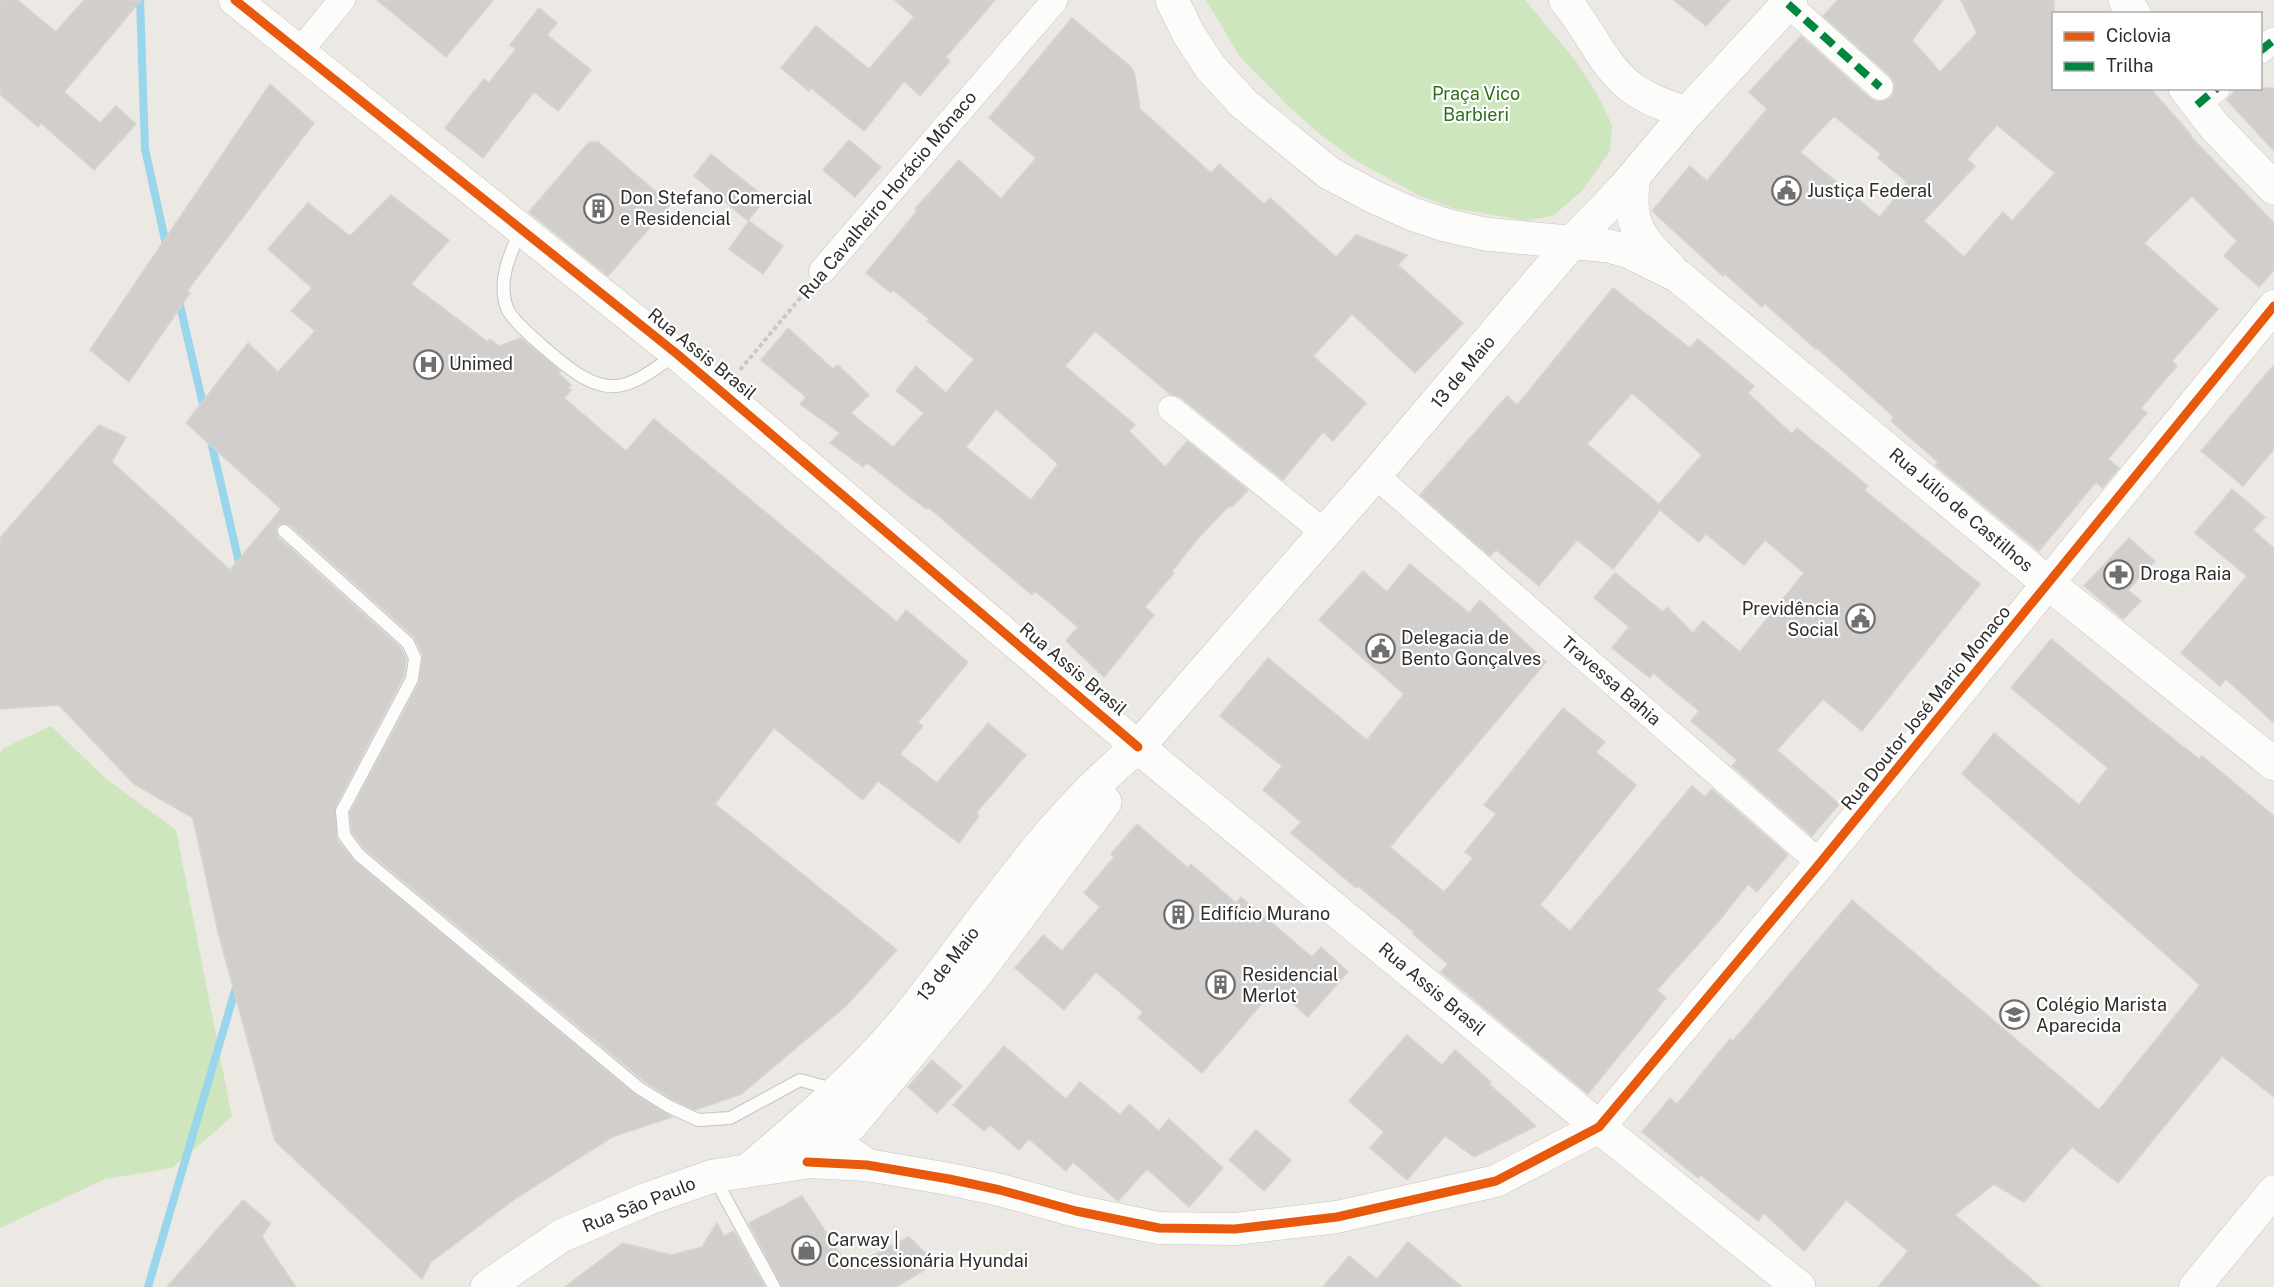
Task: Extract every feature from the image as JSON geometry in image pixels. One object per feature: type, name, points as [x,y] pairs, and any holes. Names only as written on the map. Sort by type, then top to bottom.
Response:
[{"type":"main road","name":"Rua Júlio de Castilhos","points":[[1172,0],[1188,33],[1217,75],[1244,104],[1329,173],[1374,197],[1412,214],[1445,225],[1485,234],[1573,241],[1627,251],[1678,276]]},
{"type":"main road","name":"13 de Maio","points":[[747,1171],[797,1129],[901,1025],[1043,844],[1108,771],[1138,747],[1375,475],[1573,241],[1634,177],[1687,113],[1789,2]]},
{"type":"main road","points":[[2200,94],[2231,145],[2274,188]]},
{"type":"main road","name":"Rua Júlio de Castilhos","points":[[1634,177],[1630,203],[1634,221],[1650,247],[1678,276],[2049,584],[2274,764]]},
{"type":"main road","name":"13 de Maio","points":[[807,1162],[851,1125],[973,978],[1120,782],[1138,747]]},
{"type":"main road","name":"Rua Assis Brasil","points":[[1138,747],[1599,1127],[1799,1287]]},
{"type":"main road","points":[[867,1166],[832,1141],[827,1131],[829,1125],[885,1059],[901,1025]]},
{"type":"main road","name":"Rua São Paulo","points":[[487,1287],[561,1236],[647,1199],[713,1176],[807,1162]]},
{"type":"street","name":"Rua Assis Brasil","points":[[235,0],[723,392],[1138,747]]},
{"type":"street","points":[[299,52],[342,0]]},
{"type":"street","name":"Rua Cavalheiro Horácio Mônaco","points":[[822,272],[1054,0]]},
{"type":"street","points":[[1565,0],[1575,11],[1598,49],[1618,75],[1633,89],[1657,102],[1687,113]]},
{"type":"street","points":[[1789,2],[1880,87]]},
{"type":"street","points":[[2262,49],[2274,40]]},
{"type":"street","name":"Rua Doutor José Mario Monaco","points":[[1599,1127],[1820,863],[2274,306]]},
{"type":"street","points":[[1171,409],[1325,533]]},
{"type":"street","name":"Travessa Bahia","points":[[1375,475],[1820,863]]},
{"type":"street","points":[[807,1162],[867,1166],[949,1179],[1076,1211],[1159,1228],[1235,1229],[1337,1217],[1496,1181],[1599,1127]]},
{"type":"street","points":[[2194,1287],[2274,1191]]},
{"type":"lane","points":[[521,229],[506,264],[504,288],[507,309],[520,325],[581,376],[601,384],[616,386],[631,382],[677,354]]},
{"type":"lane","points":[[284,531],[408,644],[415,658],[412,680],[342,811],[344,834],[359,855],[639,1088],[668,1106],[698,1120],[730,1118],[800,1080],[837,1091]]},
{"type":"lane","points":[[713,1176],[774,1287]]},
{"type":"green space","name":"Praça Vico Barbieri","points":[[1206,0],[1525,0],[1576,61],[1598,96],[1612,125],[1610,151],[1583,190],[1554,215],[1527,221],[1452,208],[1420,196],[1355,160],[1321,135],[1289,107],[1240,57]]},
{"type":"green space","points":[[51,726],[105,778],[176,830],[232,1117],[172,1168],[105,1179],[0,1228],[0,753],[4,748]]},
{"type":"building","points":[[0,0],[17,0],[56,32],[84,0],[141,0],[64,92],[100,123],[116,106],[136,124],[94,170],[41,123],[38,127],[0,94]]},
{"type":"building","points":[[377,0],[493,0],[446,57]]},
{"type":"building","points":[[895,0],[995,0],[946,57],[950,61],[920,96],[904,81],[864,131],[811,88],[809,91],[781,68],[816,26],[869,69],[914,17]]},
{"type":"building","points":[[1674,0],[1730,0],[1706,26]]},
{"type":"building","points":[[1838,0],[1943,0],[1912,40],[1940,72],[1977,33],[1961,0],[2054,0],[2052,90],[2152,90],[2190,136],[2274,223],[2274,270],[2259,287],[2224,256],[2237,241],[2192,196],[2144,243],[2218,309],[2172,361],[2177,366],[2141,408],[2147,413],[2108,459],[2119,468],[2102,488],[2096,482],[2039,551],[1935,465],[1938,462],[1891,421],[1894,417],[1817,348],[1765,304],[1762,307],[1725,274],[1723,276],[1652,211],[1690,166],[1707,181],[1767,109],[1749,92],[1801,36],[1876,101],[1884,101],[1891,97],[1894,83],[1890,76],[1823,16]],"holes":[[[1834,116],[1881,154],[1878,158],[1907,182],[1880,217],[1800,152]],[[1997,125],[2055,173],[2012,221],[2003,212],[1964,257],[1924,221],[1975,166],[1967,159]]]},
{"type":"building","points":[[539,8],[557,23],[547,35],[591,70],[558,111],[534,92],[483,158],[445,128],[484,79],[489,83],[516,49],[510,45]]},
{"type":"building","points":[[1072,18],[1131,67],[1135,76],[1140,109],[1211,173],[1219,164],[1264,204],[1270,198],[1336,257],[1356,235],[1407,255],[1398,265],[1463,323],[1415,373],[1352,314],[1313,356],[1366,403],[1333,441],[1323,432],[1283,480],[1180,397],[1170,394],[1095,331],[1065,366],[1135,425],[1129,431],[1165,467],[1187,441],[1248,490],[1199,537],[1172,571],[1174,573],[1145,607],[1154,615],[1104,677],[1066,641],[1078,627],[1035,591],[1032,595],[928,507],[926,509],[867,463],[863,467],[830,443],[840,433],[800,404],[806,397],[761,360],[788,328],[833,369],[838,365],[869,395],[851,413],[893,447],[924,413],[896,391],[916,366],[946,393],[974,359],[893,290],[891,293],[866,273],[917,211],[915,209],[959,160],[1001,199],[1036,158],[989,118]],"holes":[[[996,409],[1058,464],[1031,500],[966,447]]]},
{"type":"building","points":[[270,84],[314,123],[187,291],[190,293],[129,382],[90,350]]},
{"type":"building","points":[[2274,88],[2274,151],[2227,100],[2235,90]]},
{"type":"building","points":[[849,140],[881,167],[855,197],[823,170]]},
{"type":"building","name":"Don Stefano Comercial e Residencial","points":[[589,142],[598,142],[670,204],[608,276],[529,212]]},
{"type":"building","points":[[711,154],[766,198],[748,221],[694,176]]},
{"type":"building","points":[[391,195],[449,240],[411,284],[488,342],[490,339],[499,346],[521,338],[560,371],[558,373],[571,385],[568,388],[571,390],[564,398],[626,451],[654,419],[897,622],[906,610],[968,662],[918,722],[923,726],[900,754],[937,783],[988,723],[1026,755],[976,813],[979,816],[959,843],[878,781],[863,800],[774,728],[715,804],[897,950],[846,1006],[741,1094],[695,1110],[672,1099],[644,1081],[365,849],[352,832],[350,813],[419,683],[423,655],[414,637],[290,525],[285,523],[278,525],[276,530],[278,537],[401,648],[406,659],[404,676],[335,807],[337,840],[354,861],[634,1094],[672,1117],[612,1137],[516,1198],[431,1262],[422,1279],[275,1141],[218,932],[193,818],[134,784],[59,705],[0,709],[0,538],[99,425],[126,437],[112,462],[230,570],[281,509],[186,423],[248,343],[278,372],[315,331],[291,311],[312,288],[268,249],[308,203],[350,236]]},
{"type":"building","points":[[749,221],[783,246],[763,274],[729,249]]},
{"type":"building","points":[[1613,288],[1690,348],[1698,339],[1754,386],[1748,393],[1792,434],[1797,428],[1868,486],[1864,490],[1980,584],[1862,731],[1823,699],[1777,750],[1839,804],[1812,836],[1732,766],[1737,760],[1691,721],[1699,711],[1653,673],[1650,678],[1612,648],[1629,627],[1594,598],[1615,573],[1663,612],[1667,607],[1693,633],[1703,621],[1740,652],[1804,573],[1765,540],[1744,565],[1706,534],[1699,542],[1660,510],[1613,569],[1577,540],[1539,586],[1496,550],[1490,556],[1420,495],[1507,396],[1517,405]],"holes":[[[1632,393],[1702,455],[1659,504],[1587,444]]]},
{"type":"building","points":[[2274,365],[2274,449],[2243,486],[2201,451]]},
{"type":"building","points":[[2232,489],[2265,517],[2253,530],[2274,548],[2274,723],[2226,679],[2220,686],[2181,653],[2247,576],[2195,533]]},
{"type":"building","name":"Droga Raia","points":[[2129,538],[2155,561],[2128,590],[2141,601],[2123,619],[2084,586]]},
{"type":"building","points":[[1410,564],[1469,613],[1480,600],[1546,662],[1390,847],[1444,892],[1473,858],[1465,852],[1496,814],[1484,805],[1563,708],[1605,742],[1596,752],[1636,785],[1540,905],[1570,931],[1692,786],[1705,797],[1712,789],[1788,855],[1757,892],[1748,884],[1719,921],[1657,990],[1666,998],[1588,1094],[1441,972],[1448,964],[1413,934],[1414,932],[1358,886],[1356,888],[1291,833],[1301,822],[1263,790],[1282,766],[1220,716],[1268,658],[1367,740],[1404,694],[1319,620],[1363,571],[1387,592]]},
{"type":"building","points":[[2051,639],[2148,719],[2199,759],[2202,756],[2274,816],[2274,1097],[2222,1056],[2118,1183],[2072,1147],[2024,1202],[1994,1184],[1955,1215],[2041,1287],[1878,1287],[1908,1251],[1846,1200],[1804,1251],[1764,1213],[1758,1221],[1701,1175],[1698,1178],[1642,1132],[1670,1098],[1677,1104],[1730,1039],[1733,1041],[1852,900],[2099,1110],[2200,985],[1962,774],[1994,733],[2079,805],[2108,768],[2011,688]]},
{"type":"building","points":[[1137,824],[1188,868],[1191,864],[1236,903],[1241,897],[1312,957],[1321,947],[1348,972],[1308,1017],[1275,988],[1202,1073],[1138,1018],[1143,1012],[1096,972],[1064,1010],[1015,968],[1043,935],[1062,951],[1100,907],[1084,893],[1114,857],[1111,854]]},
{"type":"building","points":[[1407,1035],[1442,1065],[1455,1050],[1536,1126],[1474,1157],[1445,1136],[1407,1180],[1370,1148],[1384,1132],[1349,1101]]},
{"type":"building","points":[[1004,1046],[1066,1099],[1080,1082],[1120,1115],[1129,1104],[1159,1131],[1169,1119],[1223,1168],[1189,1207],[1147,1169],[1118,1201],[1073,1162],[1066,1171],[1029,1139],[1019,1150],[990,1125],[984,1131],[953,1105]]},
{"type":"building","points":[[932,1060],[962,1086],[937,1113],[908,1087]]},
{"type":"building","points":[[1256,1130],[1291,1160],[1264,1191],[1229,1160]]},
{"type":"building","name":"Carway | Concessionária Hyundai","points":[[802,1196],[849,1267],[909,1237],[936,1263],[896,1287],[782,1287],[749,1223]]},
{"type":"building","points":[[243,1200],[270,1223],[262,1237],[296,1287],[167,1287]]},
{"type":"building","points":[[717,1223],[724,1236],[734,1231],[765,1287],[565,1287],[623,1243],[671,1255],[702,1247]]},
{"type":"building","points":[[1408,1242],[1462,1287],[1323,1287],[1349,1256],[1377,1279]]},
{"type":"waterway","points":[[140,0],[145,149],[167,249]]},
{"type":"waterway","points":[[178,297],[205,413]]},
{"type":"waterway","points":[[210,437],[241,571]]},
{"type":"waterway","points":[[148,1287],[237,984]]},
{"type":"marked path","points":[[1788,4],[1880,87]]},
{"type":"marked path","points":[[2262,49],[2274,40]]},
{"type":"marked path","points":[[2197,105],[2215,90]]},
{"type":"cycle path","points":[[235,0],[677,354],[1138,747]]},
{"type":"cycle path","points":[[807,1162],[867,1165],[949,1179],[1076,1211],[1159,1228],[1235,1229],[1337,1217],[1496,1181],[1599,1127],[1820,863],[2274,306]]},
{"type":"place","name":"Justiça Federal","points":[[1786,191]]},
{"type":"place","name":"Don Stefano Comercial e Residencial","points":[[599,208]]},
{"type":"place","name":"Unimed","points":[[428,364]]},
{"type":"place","name":"Droga Raia","points":[[2119,574]]},
{"type":"place","name":"Previdência Social","points":[[1860,619]]},
{"type":"place","name":"Delegacia de Bento Gonçalves","points":[[1380,648]]},
{"type":"place","name":"Edifício Murano","points":[[1179,914]]},
{"type":"place","name":"Residencial Merlot","points":[[1221,985]]},
{"type":"place","name":"Colégio Marista Aparecida","points":[[2015,1015]]},
{"type":"place","name":"Carway | Concessionária Hyundai","points":[[806,1250]]}]
